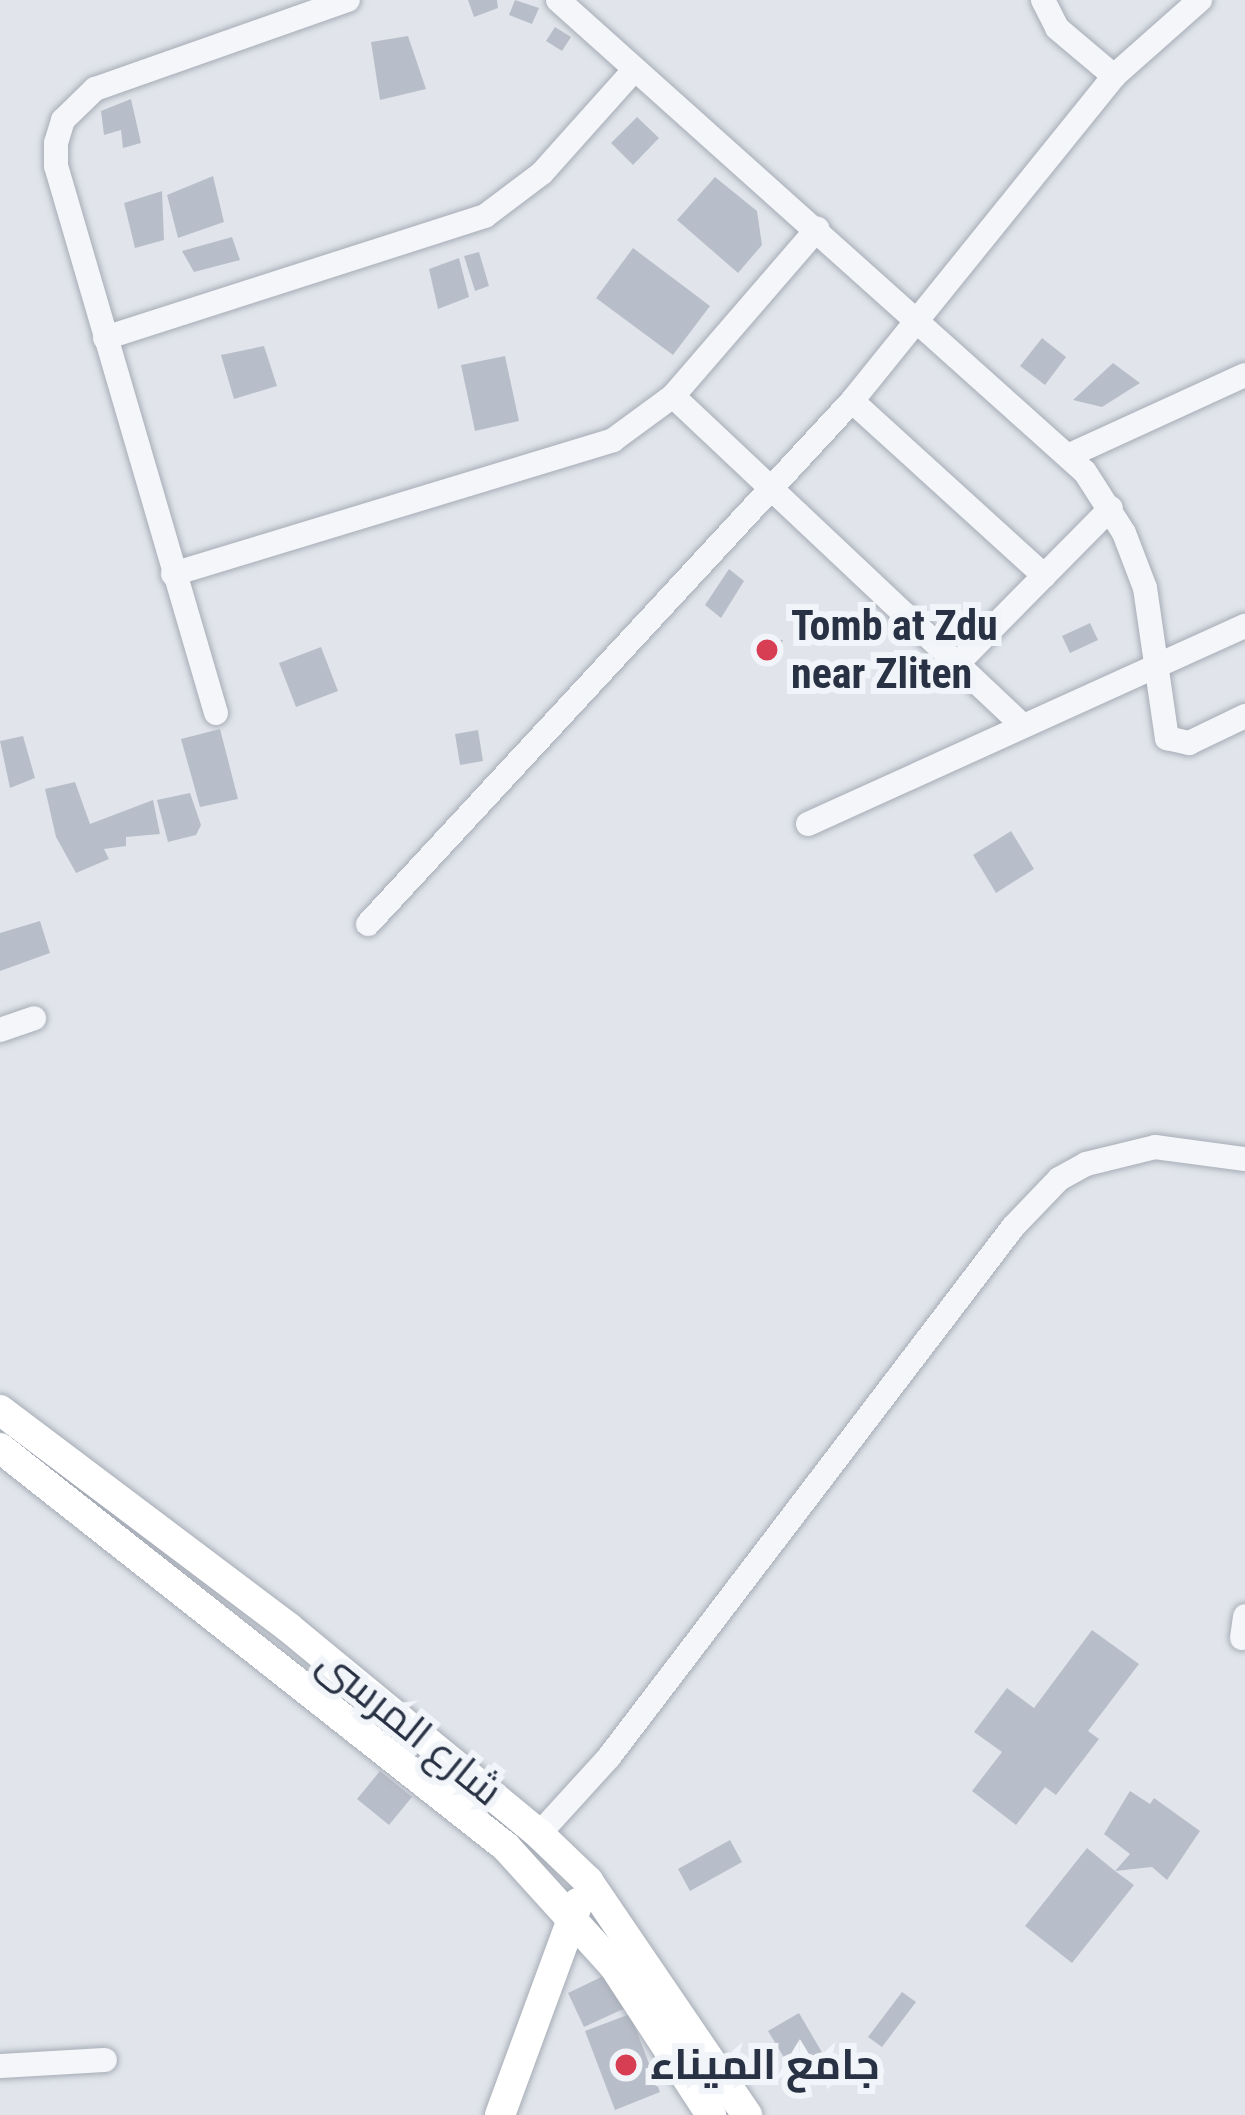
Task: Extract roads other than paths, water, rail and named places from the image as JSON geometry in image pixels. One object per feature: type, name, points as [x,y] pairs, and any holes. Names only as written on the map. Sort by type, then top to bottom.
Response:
[{"type":"main road","name":"شارع المرسى","points":[[0,1410],[304,1640],[539,1834],[588,1882],[747,2115]]},
{"type":"main road","name":"شارع المرسى","points":[[0,1448],[453,1800],[572,1915],[711,2115]]},
{"type":"main road","points":[[500,2115],[588,1882]]},
{"type":"street","points":[[216,713],[56,166],[63,121],[95,88],[347,0]]},
{"type":"street","points":[[558,0],[1070,455],[1111,508],[1145,588],[1158,665],[1162,729],[1171,741],[1189,743],[1245,716]]},
{"type":"street","points":[[1043,0],[1057,28],[1114,76]]},
{"type":"street","points":[[368,923],[852,401],[1114,76],[1200,0]]},
{"type":"street","points":[[105,338],[484,216],[542,173],[634,70]]},
{"type":"street","points":[[173,574],[592,451],[673,396],[817,229]]},
{"type":"street","points":[[1070,455],[1245,375]]},
{"type":"street","points":[[673,396],[768,491],[1023,726]]},
{"type":"street","points":[[852,401],[1043,576]]},
{"type":"street","points":[[956,664],[1111,508]]},
{"type":"street","points":[[808,824],[1245,626]]},
{"type":"street","points":[[0,1030],[34,1018]]},
{"type":"street","points":[[539,1834],[609,1757],[1013,1228],[1059,1179],[1086,1164],[1155,1147],[1245,1159]]},
{"type":"street","points":[[0,2066],[105,2060]]},
{"type":"place","name":"Tomb at Zdu near Zliten","points":[[767,650]]},
{"type":"place","name":"جامع الميناء","points":[[626,2065]]}]
